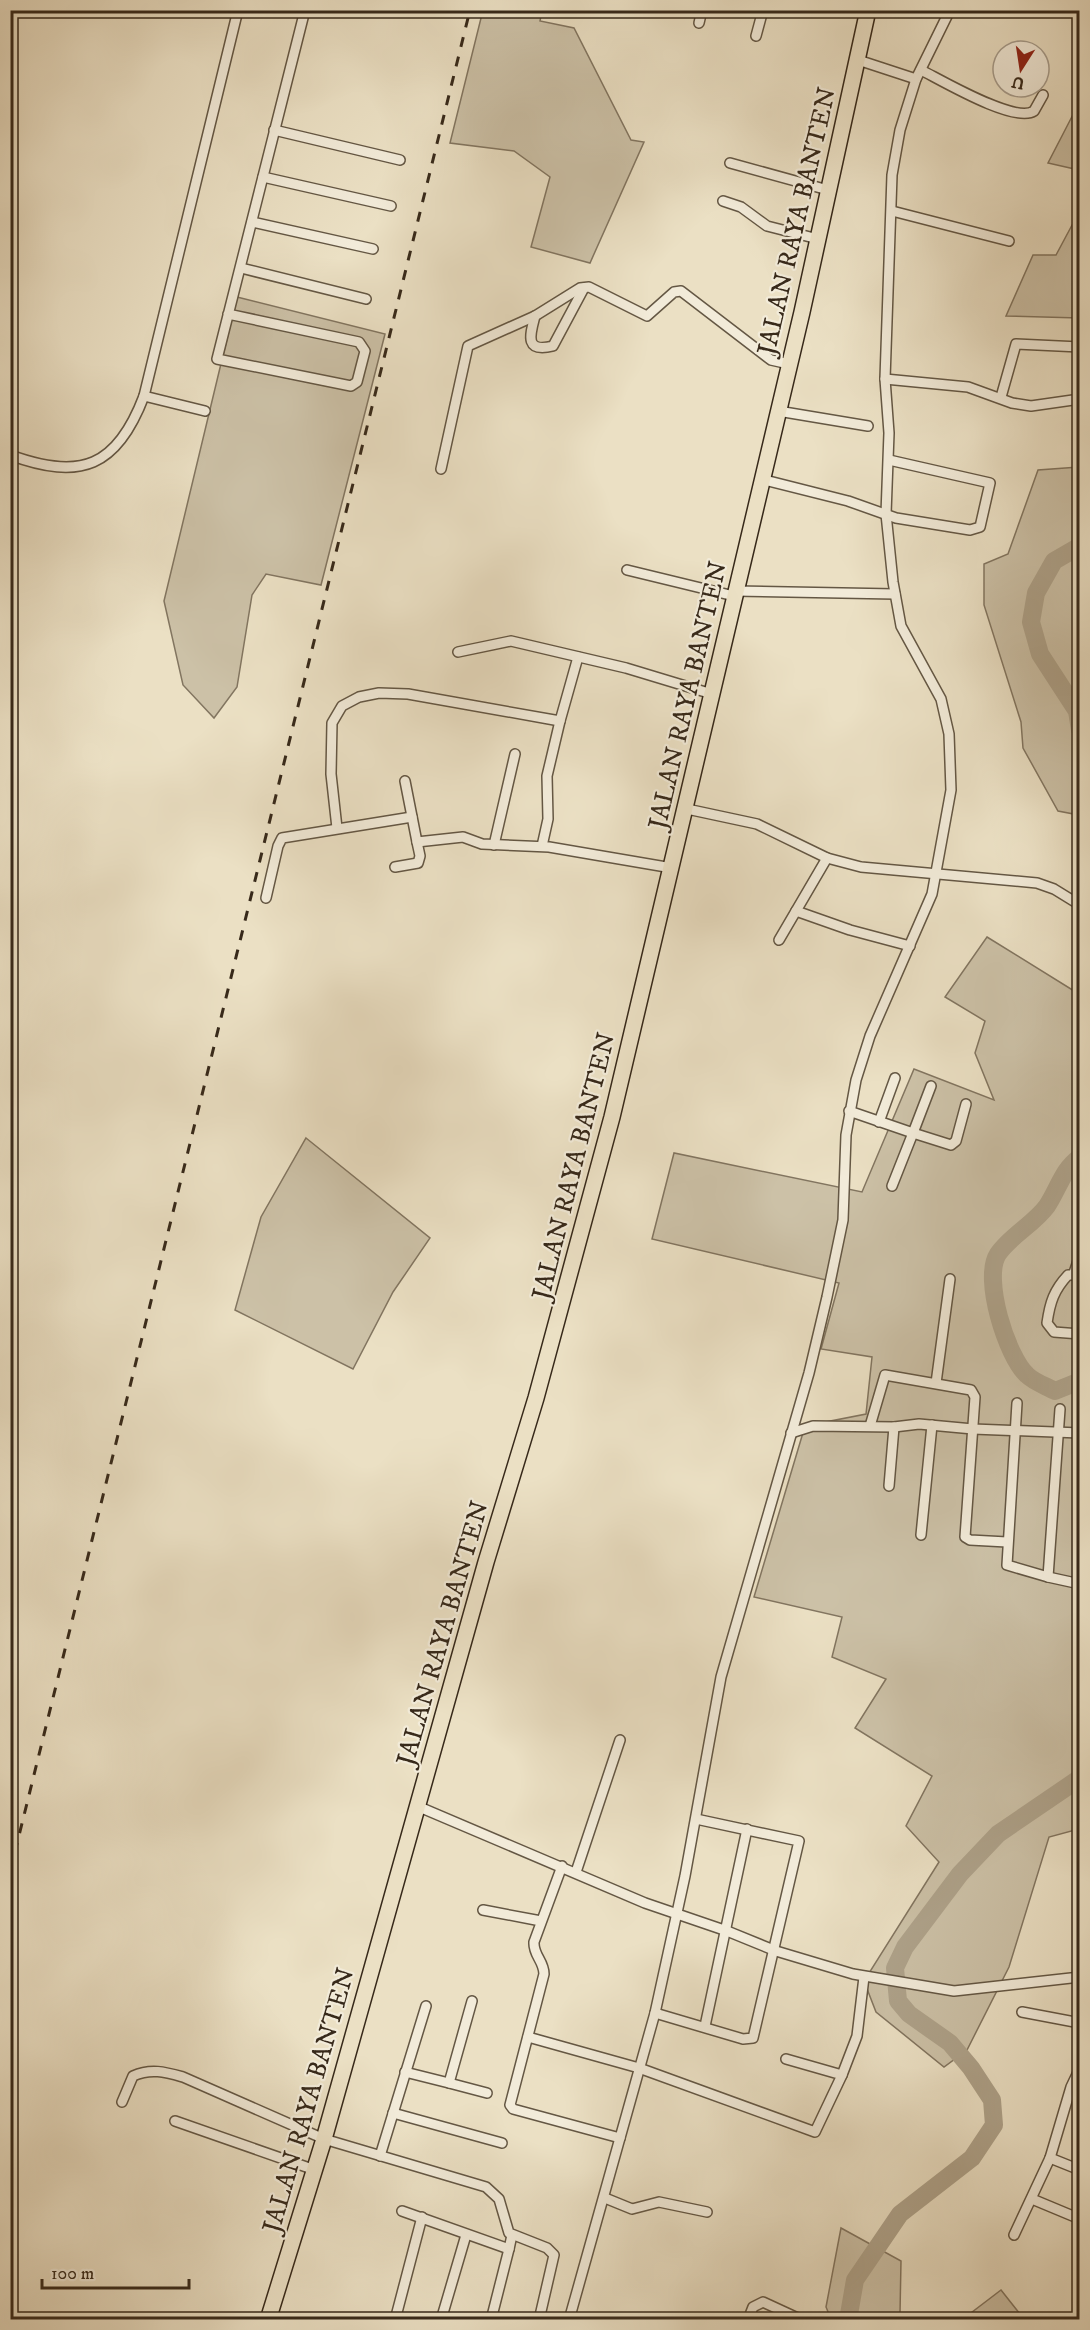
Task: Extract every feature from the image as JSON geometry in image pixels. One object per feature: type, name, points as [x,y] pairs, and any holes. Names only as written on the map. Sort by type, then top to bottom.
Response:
[{"type":"main road","name":"JALAN RAYA BANTEN","points":[[268,2319],[324,2139],[417,1806],[568,1285],[612,1117],[687,809],[734,594],[818,239],[868,10]]},
{"type":"street","points":[[10,455],[57,469],[73,467],[110,453],[125,437],[144,396],[238,10]]},
{"type":"street","points":[[228,314],[359,342],[365,351],[357,382],[351,386],[217,359],[228,314],[241,268],[305,10]]},
{"type":"street","points":[[699,24],[702,10]]},
{"type":"street","points":[[756,36],[763,10]]},
{"type":"street","points":[[569,2319],[582,2265],[604,2198],[655,2013],[696,1820],[721,1677],[825,1308],[843,1220],[849,1111],[870,1035],[927,907],[951,790],[949,734],[941,699],[901,626],[895,594],[886,514],[889,460],[885,379],[892,175],[900,130],[918,74],[950,10]]},
{"type":"street","points":[[858,60],[918,74],[1022,114],[1034,111],[1041,99]]},
{"type":"street","points":[[274,130],[400,160]]},
{"type":"street","points":[[730,163],[828,190]]},
{"type":"street","points":[[262,177],[391,206]]},
{"type":"street","points":[[723,201],[741,207],[767,226],[818,239]]},
{"type":"street","points":[[892,211],[1009,241]]},
{"type":"street","points":[[252,222],[373,249]]},
{"type":"street","points":[[241,268],[366,299]]},
{"type":"street","points":[[441,469],[468,346],[535,316],[584,288],[589,287],[646,316],[674,292],[681,291],[771,360],[789,364]]},
{"type":"street","points":[[535,316],[529,338],[530,343],[553,346],[584,288]]},
{"type":"street","points":[[1001,398],[1016,344],[1080,347]]},
{"type":"street","points":[[885,379],[968,387],[1031,406],[1080,399]]},
{"type":"street","points":[[144,396],[205,411]]},
{"type":"street","points":[[778,411],[868,426]]},
{"type":"street","points":[[761,479],[896,518],[970,530],[978,529],[991,488],[990,483],[889,460]]},
{"type":"street","points":[[627,570],[734,594],[895,594]]},
{"type":"street","points":[[458,652],[511,641],[626,668],[712,694]]},
{"type":"street","points":[[542,846],[549,819],[547,776],[578,657]]},
{"type":"street","points":[[337,828],[331,774],[332,723],[342,706],[359,697],[379,693],[408,694],[560,721]]},
{"type":"street","points":[[494,845],[515,754]]},
{"type":"street","points":[[395,867],[418,863],[420,856],[405,781]]},
{"type":"street","points":[[687,809],[757,824],[828,858],[887,871],[935,873],[1047,885],[1080,905]]},
{"type":"street","points":[[266,898],[278,846],[282,838],[412,817]]},
{"type":"street","points":[[417,842],[463,837],[494,845],[542,846],[672,868]]},
{"type":"street","points":[[779,940],[828,858]]},
{"type":"street","points":[[796,910],[850,930],[910,946]]},
{"type":"street","points":[[879,1122],[895,1078]]},
{"type":"street","points":[[892,1186],[931,1086]]},
{"type":"street","points":[[849,1111],[951,1145],[956,1141],[966,1104]]},
{"type":"street","points":[[1080,1255],[1077,1274],[1068,1275],[1053,1293],[1047,1323],[1054,1332],[1080,1334]]},
{"type":"street","points":[[936,1383],[950,1279]]},
{"type":"street","points":[[870,1426],[885,1375],[936,1383],[974,1393],[965,1537],[970,1540],[1007,1542]]},
{"type":"street","points":[[1017,1403],[1007,1542],[1008,1566],[1080,1584]]},
{"type":"street","points":[[1048,1577],[1060,1409]]},
{"type":"street","points":[[791,1432],[813,1426],[932,1425],[1080,1433]]},
{"type":"street","points":[[921,1535],[932,1425]]},
{"type":"street","points":[[889,1486],[894,1426]]},
{"type":"street","points":[[576,1872],[620,1740]]},
{"type":"street","points":[[417,1806],[676,1914],[776,1951],[867,1978],[954,1991],[1080,1977]]},
{"type":"street","points":[[655,2013],[743,2039],[753,2038],[776,1951],[800,1841],[696,1820]]},
{"type":"street","points":[[705,2026],[747,1829]]},
{"type":"street","points":[[562,1866],[533,1949],[544,1966],[544,1974],[511,2108],[620,2138]]},
{"type":"street","points":[[483,1910],[541,1921]]},
{"type":"street","points":[[528,2037],[639,2068],[812,2132],[817,2128],[842,2075],[857,2036],[867,1978]]},
{"type":"street","points":[[449,2083],[472,2001]]},
{"type":"street","points":[[380,2156],[426,2006]]},
{"type":"street","points":[[1022,2012],[1080,2023]]},
{"type":"street","points":[[786,2059],[842,2075]]},
{"type":"street","points":[[1014,2235],[1050,2158],[1071,2087],[1080,2068]]},
{"type":"street","points":[[122,2102],[133,2076],[144,2072],[161,2071],[183,2077],[324,2139],[486,2187],[499,2199],[507,2229],[512,2235],[547,2248],[554,2255],[538,2319]]},
{"type":"street","points":[[405,2072],[487,2093]]},
{"type":"street","points":[[393,2113],[502,2143]]},
{"type":"street","points":[[175,2121],[315,2170]]},
{"type":"street","points":[[1050,2158],[1080,2170]]},
{"type":"street","points":[[604,2198],[632,2209],[659,2202],[706,2212]]},
{"type":"street","points":[[1032,2199],[1080,2219]]},
{"type":"street","points":[[402,2211],[508,2249]]},
{"type":"street","points":[[395,2319],[422,2217]]},
{"type":"street","points":[[441,2319],[466,2235]]},
{"type":"street","points":[[491,2319],[512,2235]]},
{"type":"street","points":[[748,2319],[753,2307],[763,2302],[802,2319]]},
{"type":"shaded area","points":[[483,10],[542,11],[540,21],[574,28],[631,140],[644,142],[590,263],[531,247],[550,177],[514,151],[450,143]]},
{"type":"shaded area","points":[[1079,103],[1079,170],[1048,163]]},
{"type":"shaded area","points":[[1079,212],[1079,318],[1006,316],[1033,255],[1056,255]]},
{"type":"shaded area","points":[[237,297],[385,334],[321,585],[266,574],[252,595],[237,687],[214,718],[183,685],[164,601]]},
{"type":"shaded area","points":[[1080,467],[1079,815],[1058,811],[1023,748],[1021,722],[984,605],[984,564],[1008,554],[1038,470]]},
{"type":"shaded area","points":[[987,937],[1079,994],[1079,1829],[1049,1837],[1009,1967],[967,2050],[944,2067],[876,2012],[864,1981],[939,1862],[906,1826],[932,1776],[855,1728],[886,1679],[832,1657],[842,1617],[754,1597],[805,1426],[866,1414],[872,1357],[821,1349],[839,1283],[652,1239],[674,1153],[862,1192],[914,1069],[994,1100],[975,1053],[985,1021],[945,997]]},
{"type":"shaded area","points":[[306,1138],[430,1238],[393,1292],[353,1369],[235,1310],[261,1217]]},
{"type":"shaded area","points":[[841,2228],[901,2261],[900,2313],[931,2319],[831,2319],[826,2307]]},
{"type":"shaded area","points":[[1001,2290],[1024,2319],[963,2319]]},
{"type":"waterway","points":[[1080,546],[1054,561],[1036,593],[1031,622],[1040,654],[1077,711],[1080,730]]},
{"type":"waterway","points":[[1080,1157],[1065,1173],[1042,1212],[1009,1241],[998,1254],[994,1265],[993,1280],[999,1317],[1019,1366],[1037,1382],[1055,1391],[1080,1381]]},
{"type":"waterway","points":[[848,2320],[855,2280],[900,2214],[972,2158],[994,2125],[992,2100],[971,2068],[950,2043],[909,2014],[898,2001],[895,1968],[905,1947],[960,1874],[998,1834],[1080,1778]]},
{"type":"railway","points":[[10,1872],[470,10]]}]
